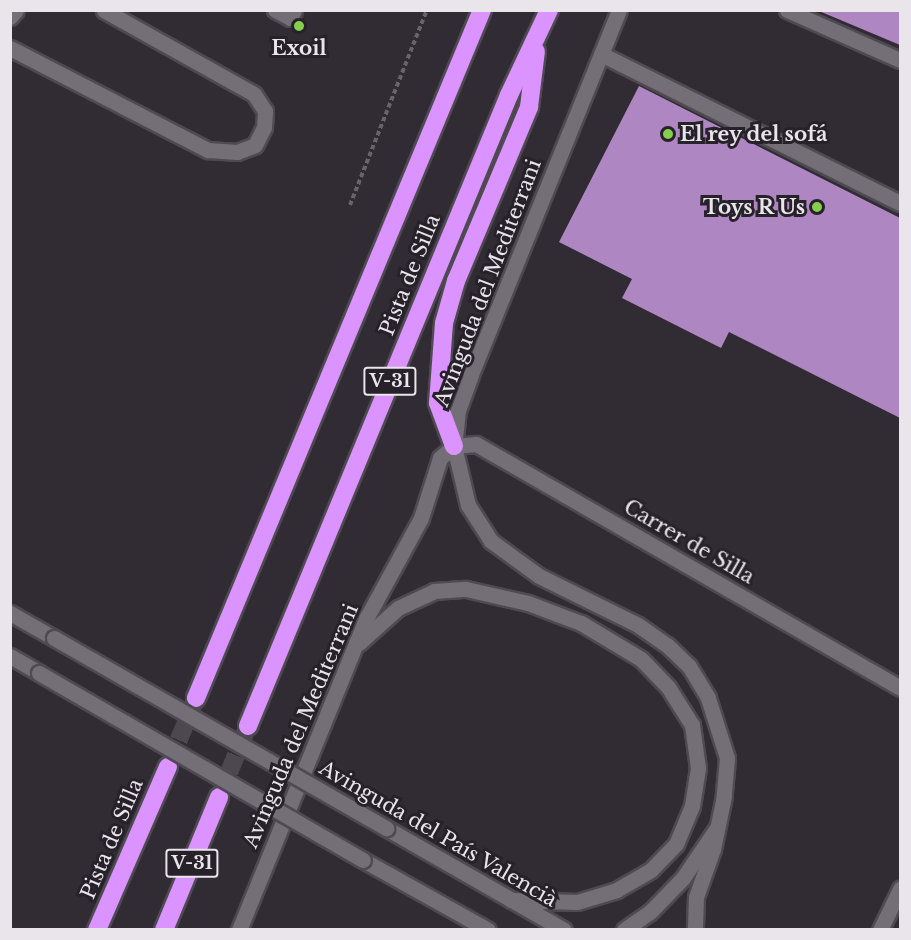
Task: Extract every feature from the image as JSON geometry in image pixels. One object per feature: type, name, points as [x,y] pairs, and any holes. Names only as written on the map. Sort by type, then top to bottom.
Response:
[{"type":"highway","name":"Pista de Silla","points":[[196,698],[482,10]]},
{"type":"highway","name":"Pista de Silla","points":[[248,726],[508,95],[538,39],[549,10]]},
{"type":"highway","points":[[454,446],[438,403],[444,323],[456,281],[529,107],[538,39]]},
{"type":"highway","name":"Pista de Silla","points":[[97,930],[168,766]]},
{"type":"highway","name":"V-31","points":[[164,930],[219,797]]},
{"type":"street","points":[[10,17],[16,10]]},
{"type":"street","points":[[10,48],[208,150],[237,152],[255,145],[264,127],[265,111],[254,94],[104,10]]},
{"type":"street","points":[[275,10],[290,18],[294,10]]},
{"type":"street","name":"Avinguda del Mediterrani","points":[[239,930],[367,617],[421,518],[440,458],[454,446],[459,410],[471,375],[619,10]]},
{"type":"street","points":[[787,10],[900,60]]},
{"type":"street","points":[[601,54],[900,203]]},
{"type":"street","name":"Carrer de Silla","points":[[454,446],[476,444],[900,688]]},
{"type":"street","points":[[454,446],[468,505],[491,541],[539,576],[638,625],[689,666],[718,723],[727,758],[724,796],[696,897],[695,930]]},
{"type":"street","points":[[358,643],[398,608],[434,591],[466,589],[528,603],[581,623],[641,659],[668,687],[692,725],[698,768],[692,806],[676,844],[651,870],[617,891],[577,902],[511,900]]},
{"type":"street","name":"Avinguda del País Valencià","points":[[10,613],[564,930]]},
{"type":"street","points":[[10,656],[363,860],[489,929]]},
{"type":"street","points":[[624,930],[650,912],[683,878],[716,829]]},
{"type":"street","points":[[880,930],[900,889]]},
{"type":"path","points":[[350,205],[427,10]]},
{"type":"building","points":[[900,10],[900,45],[819,11]]},
{"type":"building","points":[[639,86],[900,218],[900,418],[729,332],[721,348],[622,298],[632,279],[559,242]]},
{"type":"tunnel","points":[[168,765],[196,699]]},
{"type":"tunnel","points":[[219,797],[248,726]]},
{"type":"place","name":"Exoil","points":[[299,26]]},
{"type":"place","name":"El rey del sofá","points":[[668,134]]},
{"type":"place","name":"Toys R Us","points":[[817,207]]}]
